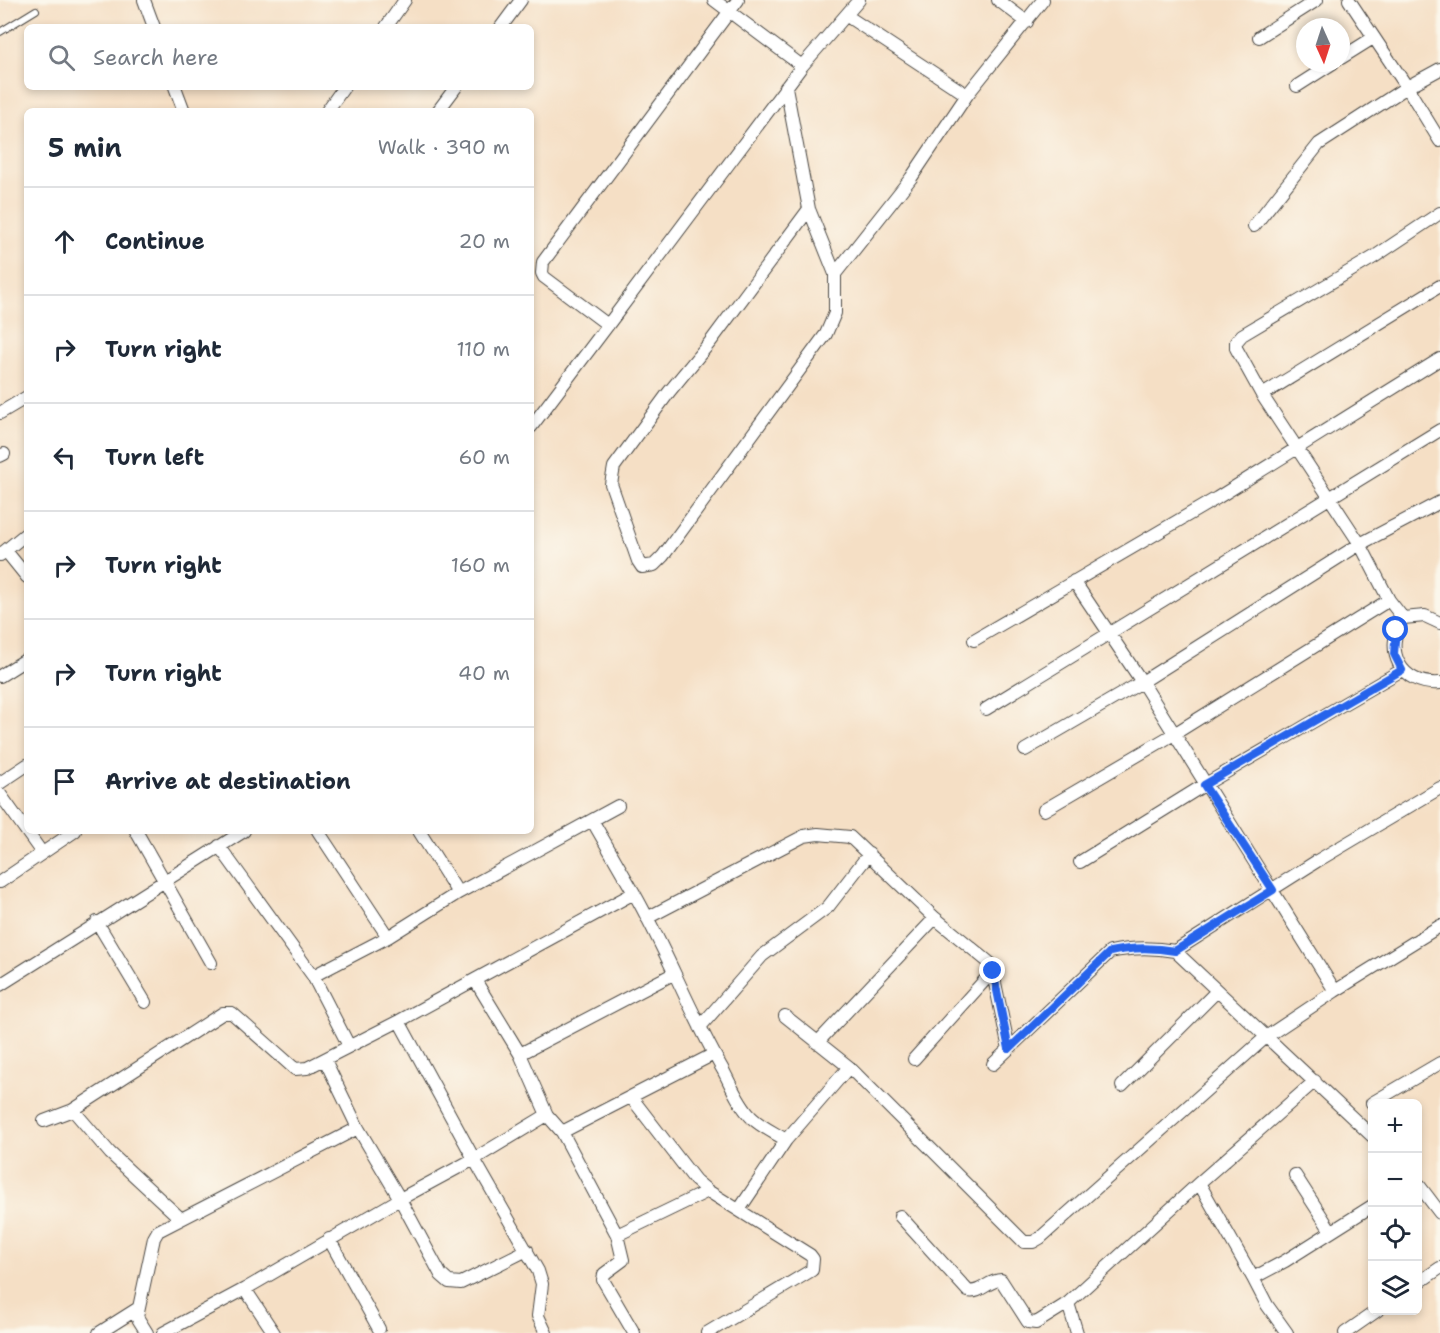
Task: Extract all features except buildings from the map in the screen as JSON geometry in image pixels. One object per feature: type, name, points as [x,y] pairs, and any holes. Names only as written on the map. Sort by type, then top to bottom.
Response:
[{"type":"street","points":[[144,0],[153,24]]},
{"type":"street","points":[[388,24],[405,0]]},
{"type":"street","points":[[503,24],[521,0]]},
{"type":"street","points":[[714,0],[802,66]]},
{"type":"street","points":[[608,325],[544,277],[537,275],[543,262],[738,0]]},
{"type":"street","points":[[534,423],[802,66],[859,0]]},
{"type":"street","points":[[998,0],[1027,22]]},
{"type":"street","points":[[835,274],[911,178],[967,95],[1043,0]]},
{"type":"street","points":[[1259,37],[1317,0]]},
{"type":"street","points":[[1349,0],[1440,141]]},
{"type":"street","points":[[847,16],[967,95]]},
{"type":"street","points":[[1350,52],[1373,38]]},
{"type":"street","points":[[1254,226],[1319,144],[1407,87],[1440,69]]},
{"type":"street","points":[[1297,86],[1319,72]]},
{"type":"street","points":[[786,87],[809,209],[835,274],[835,314],[826,334],[663,556],[654,565],[648,568],[642,567],[611,484],[614,467],[809,209]]},
{"type":"street","points":[[176,90],[183,108]]},
{"type":"street","points":[[329,108],[342,90]]},
{"type":"street","points":[[440,108],[454,90]]},
{"type":"street","points":[[1403,618],[1389,600],[1360,544],[1262,395],[1237,353],[1236,342],[1242,335],[1374,256],[1440,213]]},
{"type":"street","points":[[1262,395],[1440,286]]},
{"type":"street","points":[[974,640],[1217,498],[1440,359]]},
{"type":"street","points":[[0,413],[24,402]]},
{"type":"street","points":[[986,709],[1440,430]]},
{"type":"street","points":[[1025,750],[1142,682],[1360,544],[1440,502]]},
{"type":"street","points":[[24,536],[3,553],[24,574]]},
{"type":"street","points":[[1074,581],[1142,682],[1204,785],[1273,890],[1335,991]]},
{"type":"street","points":[[1044,810],[1174,734],[1389,600]]},
{"type":"street","points":[[1403,618],[1425,616],[1440,623]]},
{"type":"street","points":[[1403,618],[1396,630],[1394,654],[1402,670],[1421,681],[1440,683]]},
{"type":"street","points":[[0,676],[24,660]]},
{"type":"street","points":[[1080,862],[1204,785],[1402,670]]},
{"type":"street","points":[[0,783],[24,767]]},
{"type":"street","points":[[1175,951],[1440,788]]},
{"type":"street","points":[[0,794],[24,828]]},
{"type":"street","points":[[313,976],[388,936],[458,893],[618,806]]},
{"type":"street","points":[[591,820],[648,918],[700,1027],[747,1112],[759,1123],[786,1140]]},
{"type":"street","points":[[28,834],[42,854]]},
{"type":"street","points":[[0,882],[71,834]]},
{"type":"street","points":[[138,834],[211,963]]},
{"type":"street","points":[[0,985],[239,834]]},
{"type":"street","points":[[320,834],[388,936]]},
{"type":"street","points":[[421,834],[458,893]]},
{"type":"street","points":[[648,918],[804,836],[818,834],[850,837],[934,918],[991,964],[1009,1049]]},
{"type":"street","points":[[219,846],[313,976],[349,1046]]},
{"type":"street","points":[[700,1027],[762,956],[828,907],[869,854]]},
{"type":"street","points":[[44,1121],[73,1110],[223,1013],[232,1013],[296,1069],[307,1068],[474,981],[634,893]]},
{"type":"street","points":[[817,1043],[934,918]]},
{"type":"street","points":[[98,922],[145,1002]]},
{"type":"street","points":[[785,1016],[849,1067],[1024,1242],[1028,1243],[1040,1238],[1266,1037],[1440,926]]},
{"type":"street","points":[[993,1064],[1110,952],[1132,948],[1175,951],[1368,1132]]},
{"type":"street","points":[[914,1059],[993,971]]},
{"type":"street","points":[[520,1054],[673,974]]},
{"type":"street","points":[[474,981],[520,1054],[547,1115],[562,1132],[617,1235],[623,1260],[604,1274],[603,1280],[634,1333]]},
{"type":"street","points":[[1122,1086],[1217,991]]},
{"type":"street","points":[[399,1021],[474,1160],[541,1277],[538,1317],[546,1333]]},
{"type":"street","points":[[562,1132],[714,1054]]},
{"type":"street","points":[[325,1060],[358,1128],[441,1275],[449,1282],[461,1283],[526,1250]]},
{"type":"street","points":[[1379,1099],[1440,1063]]},
{"type":"street","points":[[739,1210],[786,1140],[849,1067]]},
{"type":"street","points":[[900,1216],[968,1291],[976,1291],[991,1281],[1001,1280],[1029,1323],[1035,1323],[1068,1303],[1315,1081]]},
{"type":"street","points":[[631,1096],[695,1179],[708,1191],[810,1255],[814,1264],[812,1270],[711,1332]]},
{"type":"street","points":[[73,1110],[110,1153],[181,1219]]},
{"type":"street","points":[[163,1333],[245,1289],[400,1199],[474,1160],[547,1115]]},
{"type":"street","points":[[147,1333],[138,1321],[137,1309],[154,1238],[158,1231],[358,1128]]},
{"type":"street","points":[[1295,1175],[1331,1231]]},
{"type":"street","points":[[1199,1183],[1254,1278],[1266,1305],[1287,1333]]},
{"type":"street","points":[[1422,1189],[1440,1213]]},
{"type":"street","points":[[617,1235],[708,1191]]},
{"type":"street","points":[[1254,1278],[1370,1207]]},
{"type":"street","points":[[329,1239],[379,1329]]},
{"type":"street","points":[[1422,1280],[1440,1268]]},
{"type":"street","points":[[245,1289],[274,1333]]},
{"type":"street","points":[[1068,1303],[1077,1333]]},
{"type":"street","points":[[99,1333],[137,1309]]},
{"type":"street","points":[[1345,1333],[1372,1315]]},
{"type":"lane","points":[[0,32],[36,10]]},
{"type":"route","points":[[993,971],[1009,1049],[1110,952],[1132,948],[1175,951],[1273,890],[1204,785],[1402,670],[1394,654],[1396,630]]}]
